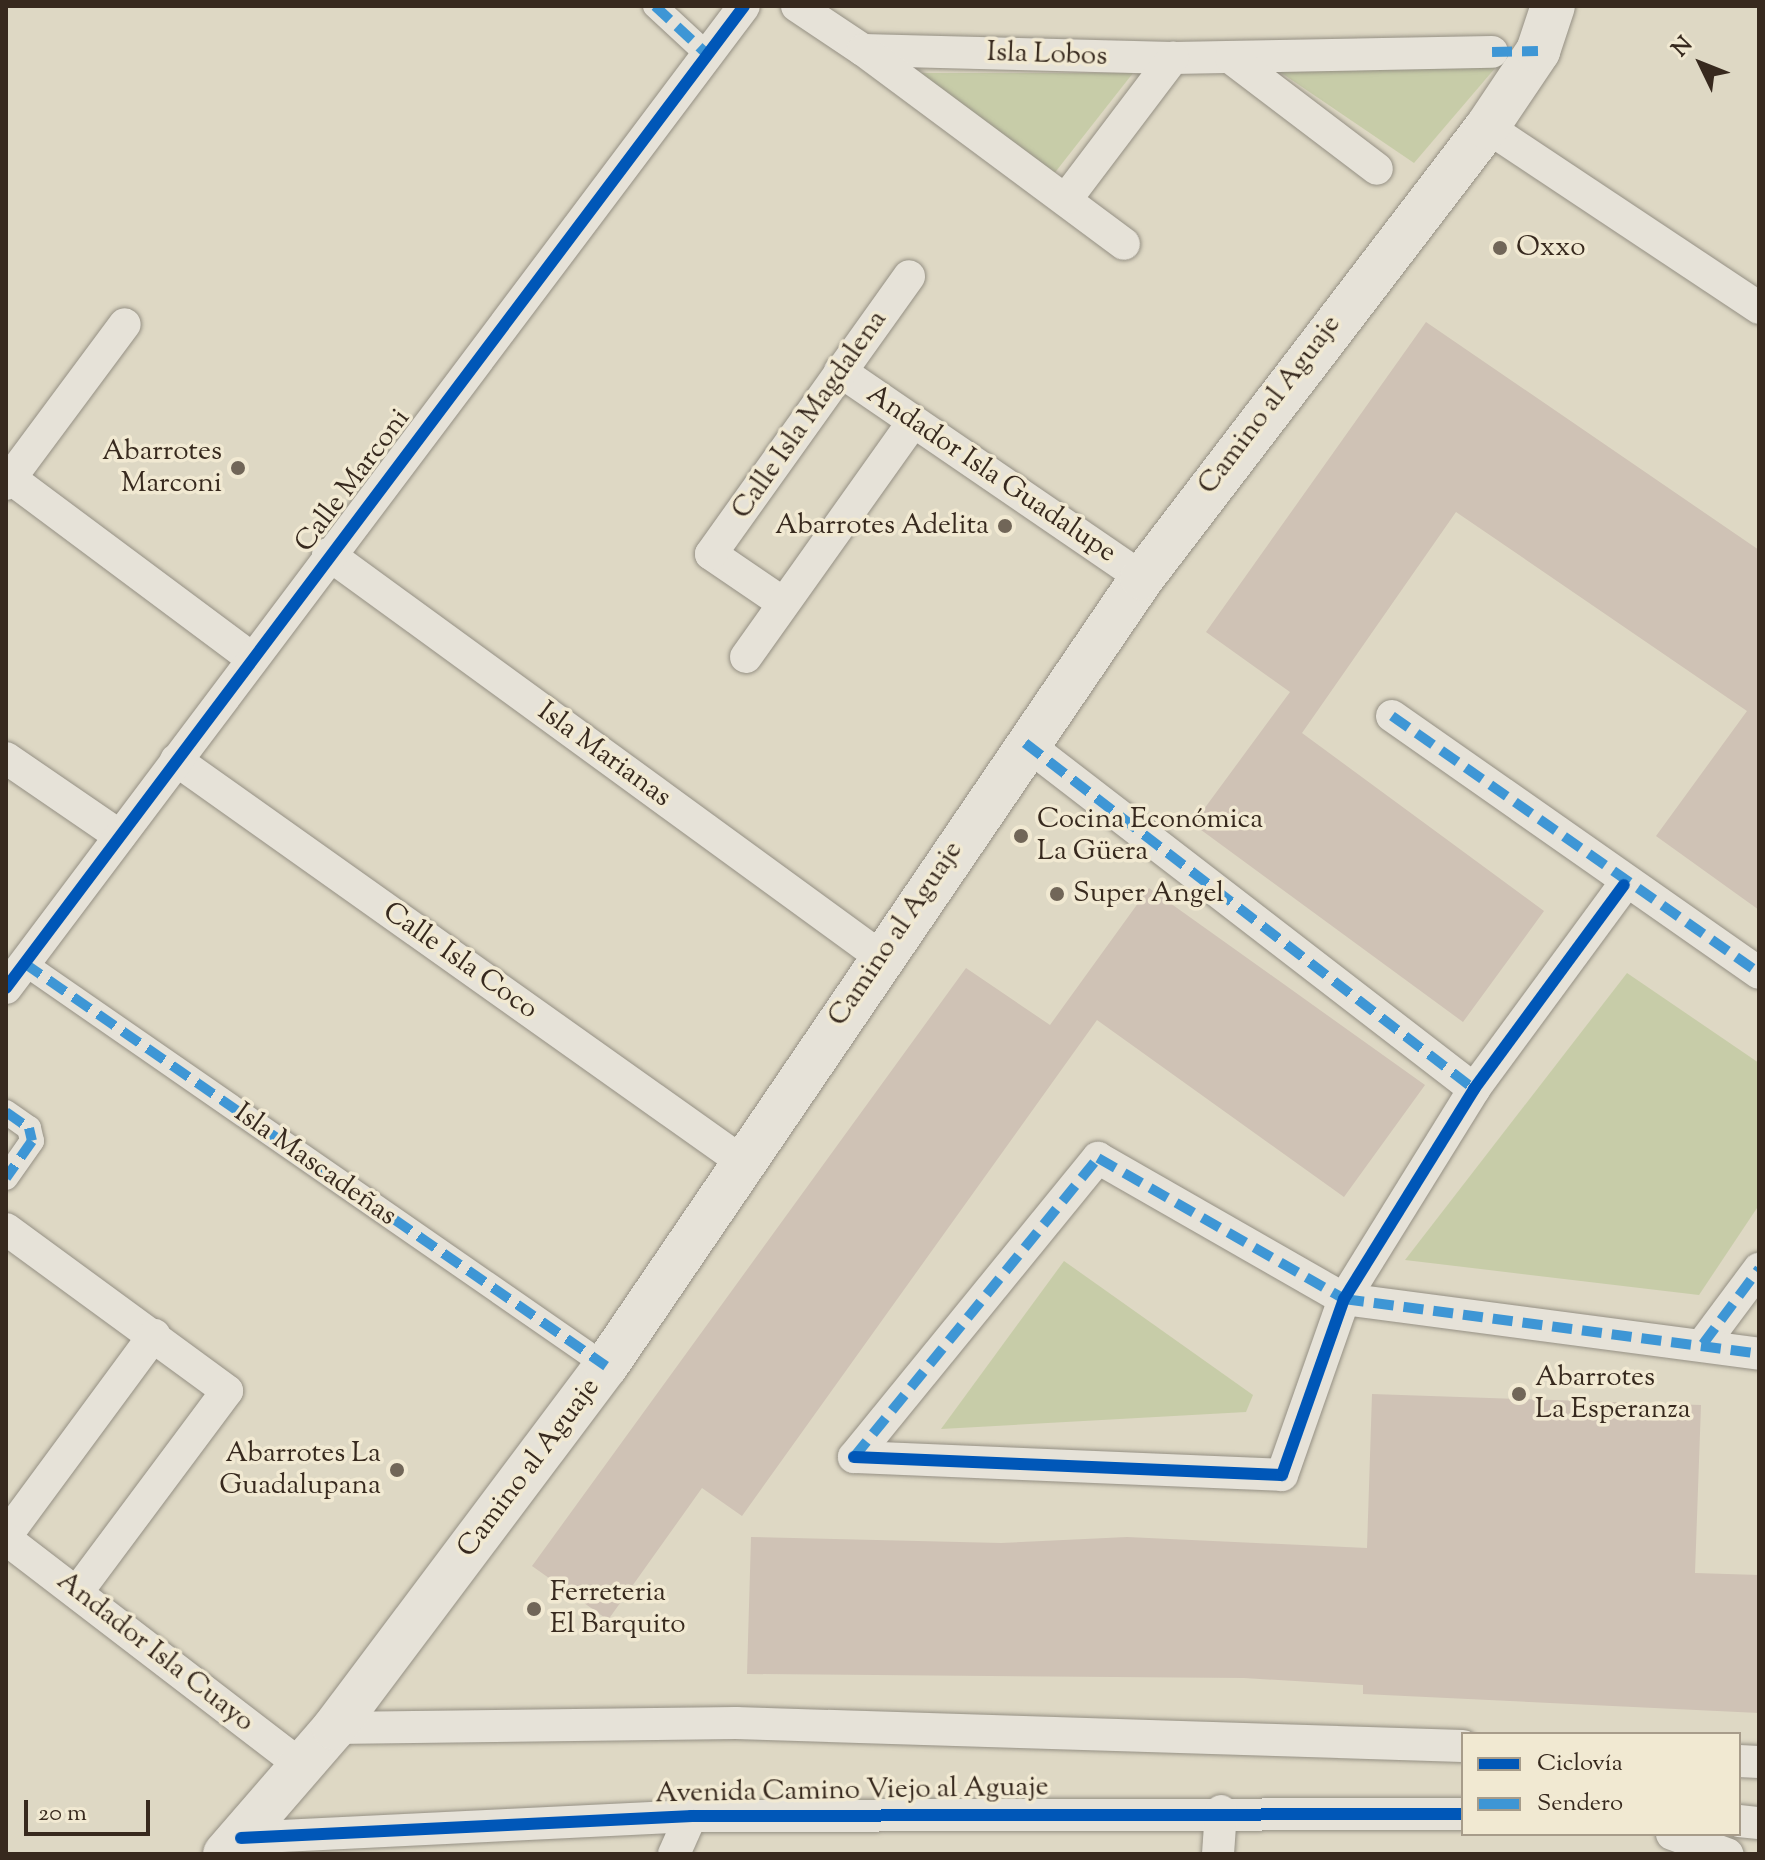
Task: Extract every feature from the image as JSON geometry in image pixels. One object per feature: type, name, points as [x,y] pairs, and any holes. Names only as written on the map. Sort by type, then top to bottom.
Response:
[{"type":"main road","name":"Camino al Aguaje","points":[[233,1846],[334,1728],[606,1366],[1025,743],[1142,578],[1487,127],[1538,51],[1553,6]]},
{"type":"street","points":[[655,6],[710,57]]},
{"type":"street","name":"Calle Marconi","points":[[15,976],[176,760],[249,656],[710,57],[744,6]]},
{"type":"street","points":[[797,6],[1067,198],[1124,244]]},
{"type":"street","name":"Isla Lobos","points":[[863,50],[1173,58],[1492,52]]},
{"type":"street","points":[[1067,198],[1173,58]]},
{"type":"street","points":[[1231,58],[1377,169]]},
{"type":"street","points":[[1487,127],[1759,308]]},
{"type":"street","name":"Calle Isla Magdalena","points":[[783,603],[711,554],[909,276]]},
{"type":"street","points":[[125,324],[7,479],[249,656]]},
{"type":"street","name":"Andador Isla Guadalupe","points":[[840,371],[1142,578]]},
{"type":"street","points":[[746,657],[913,422]]},
{"type":"street","name":"Isla Marianas","points":[[328,554],[881,957]]},
{"type":"street","points":[[1392,716],[1624,885],[1759,973]]},
{"type":"street","points":[[1025,743],[1474,1089]]},
{"type":"street","points":[[6,758],[120,836]]},
{"type":"street","name":"Calle Isla Coco","points":[[176,760],[744,1163]]},
{"type":"street","points":[[1624,885],[1474,1089],[1344,1299],[1282,1475],[854,1457],[1098,1158],[1344,1299],[1703,1344],[1759,1354]]},
{"type":"street","name":"Isla Mascadeñas","points":[[15,976],[606,1366]]},
{"type":"street","points":[[6,1112],[29,1128],[32,1141],[6,1178]]},
{"type":"street","points":[[6,1229],[227,1391],[78,1591]]},
{"type":"street","points":[[1703,1344],[1759,1269]]},
{"type":"street","points":[[6,1537],[154,1335]]},
{"type":"street","name":"Andador Isla Cuayo","points":[[6,1537],[303,1767]]},
{"type":"street","name":"Avenida Camino Viejo al Aguaje","points":[[334,1728],[736,1723],[1461,1746]]},
{"type":"street","points":[[1218,1854],[1221,1811]]},
{"type":"street","name":"Avenida Camino Viejo al Aguaje","points":[[233,1846],[691,1816],[1221,1811],[1461,1814]]},
{"type":"street","points":[[674,1854],[691,1816]]},
{"type":"street","points":[[1660,1854],[1670,1836]]},
{"type":"street","points":[[1677,1836],[1727,1854]]},
{"type":"green space","points":[[1502,60],[1414,163],[1280,72]]},
{"type":"green space","points":[[909,73],[1133,73],[1053,175]]},
{"type":"green space","points":[[1627,973],[1759,1063],[1759,1205],[1699,1295],[1405,1260]]},
{"type":"green space","points":[[1064,1261],[1253,1395],[1246,1412],[941,1429]]},
{"type":"building","points":[[1426,322],[1759,550],[1759,910],[1656,836],[1747,711],[1456,512],[1302,733],[1544,911],[1463,1022],[1193,824],[1290,692],[1206,632]]},
{"type":"building","points":[[1149,888],[1425,1085],[1344,1197],[1097,1020],[742,1516],[702,1488],[608,1620],[532,1566],[966,968],[1050,1025]]},
{"type":"building","points":[[1372,1394],[1701,1405],[1695,1573],[1759,1575],[1759,1713],[1363,1694],[1363,1685],[1244,1678],[747,1674],[751,1537],[1001,1543],[1127,1537],[1367,1548]]},
{"type":"marked path","points":[[655,6],[710,57]]},
{"type":"marked path","points":[[1492,52],[1538,51]]},
{"type":"marked path","points":[[1392,716],[1759,973]]},
{"type":"marked path","points":[[1025,743],[1474,1089]]},
{"type":"marked path","points":[[24,963],[606,1366]]},
{"type":"marked path","points":[[6,1112],[29,1128],[32,1141],[6,1178]]},
{"type":"marked path","points":[[854,1457],[1098,1158],[1344,1299],[1759,1354]]},
{"type":"marked path","points":[[1703,1344],[1759,1269]]},
{"type":"cycle path","points":[[6,988],[744,6]]},
{"type":"cycle path","points":[[854,1457],[1282,1475],[1344,1299],[1474,1089],[1624,885]]},
{"type":"cycle path","points":[[241,1838],[691,1816],[1461,1814]]},
{"type":"place","name":"Oxxo","points":[[1500,248]]},
{"type":"place","name":"Abarrotes Marconi","points":[[238,468]]},
{"type":"place","name":"Abarrotes Adelita","points":[[1005,526]]},
{"type":"place","name":"Cocina Económica La Güera","points":[[1021,836]]},
{"type":"place","name":"Super Angel","points":[[1057,894]]},
{"type":"place","name":"Abarrotes La Esperanza","points":[[1519,1394]]},
{"type":"place","name":"Abarrotes La Guadalupana","points":[[397,1470]]},
{"type":"place","name":"Ferreteria El Barquito","points":[[534,1609]]}]
